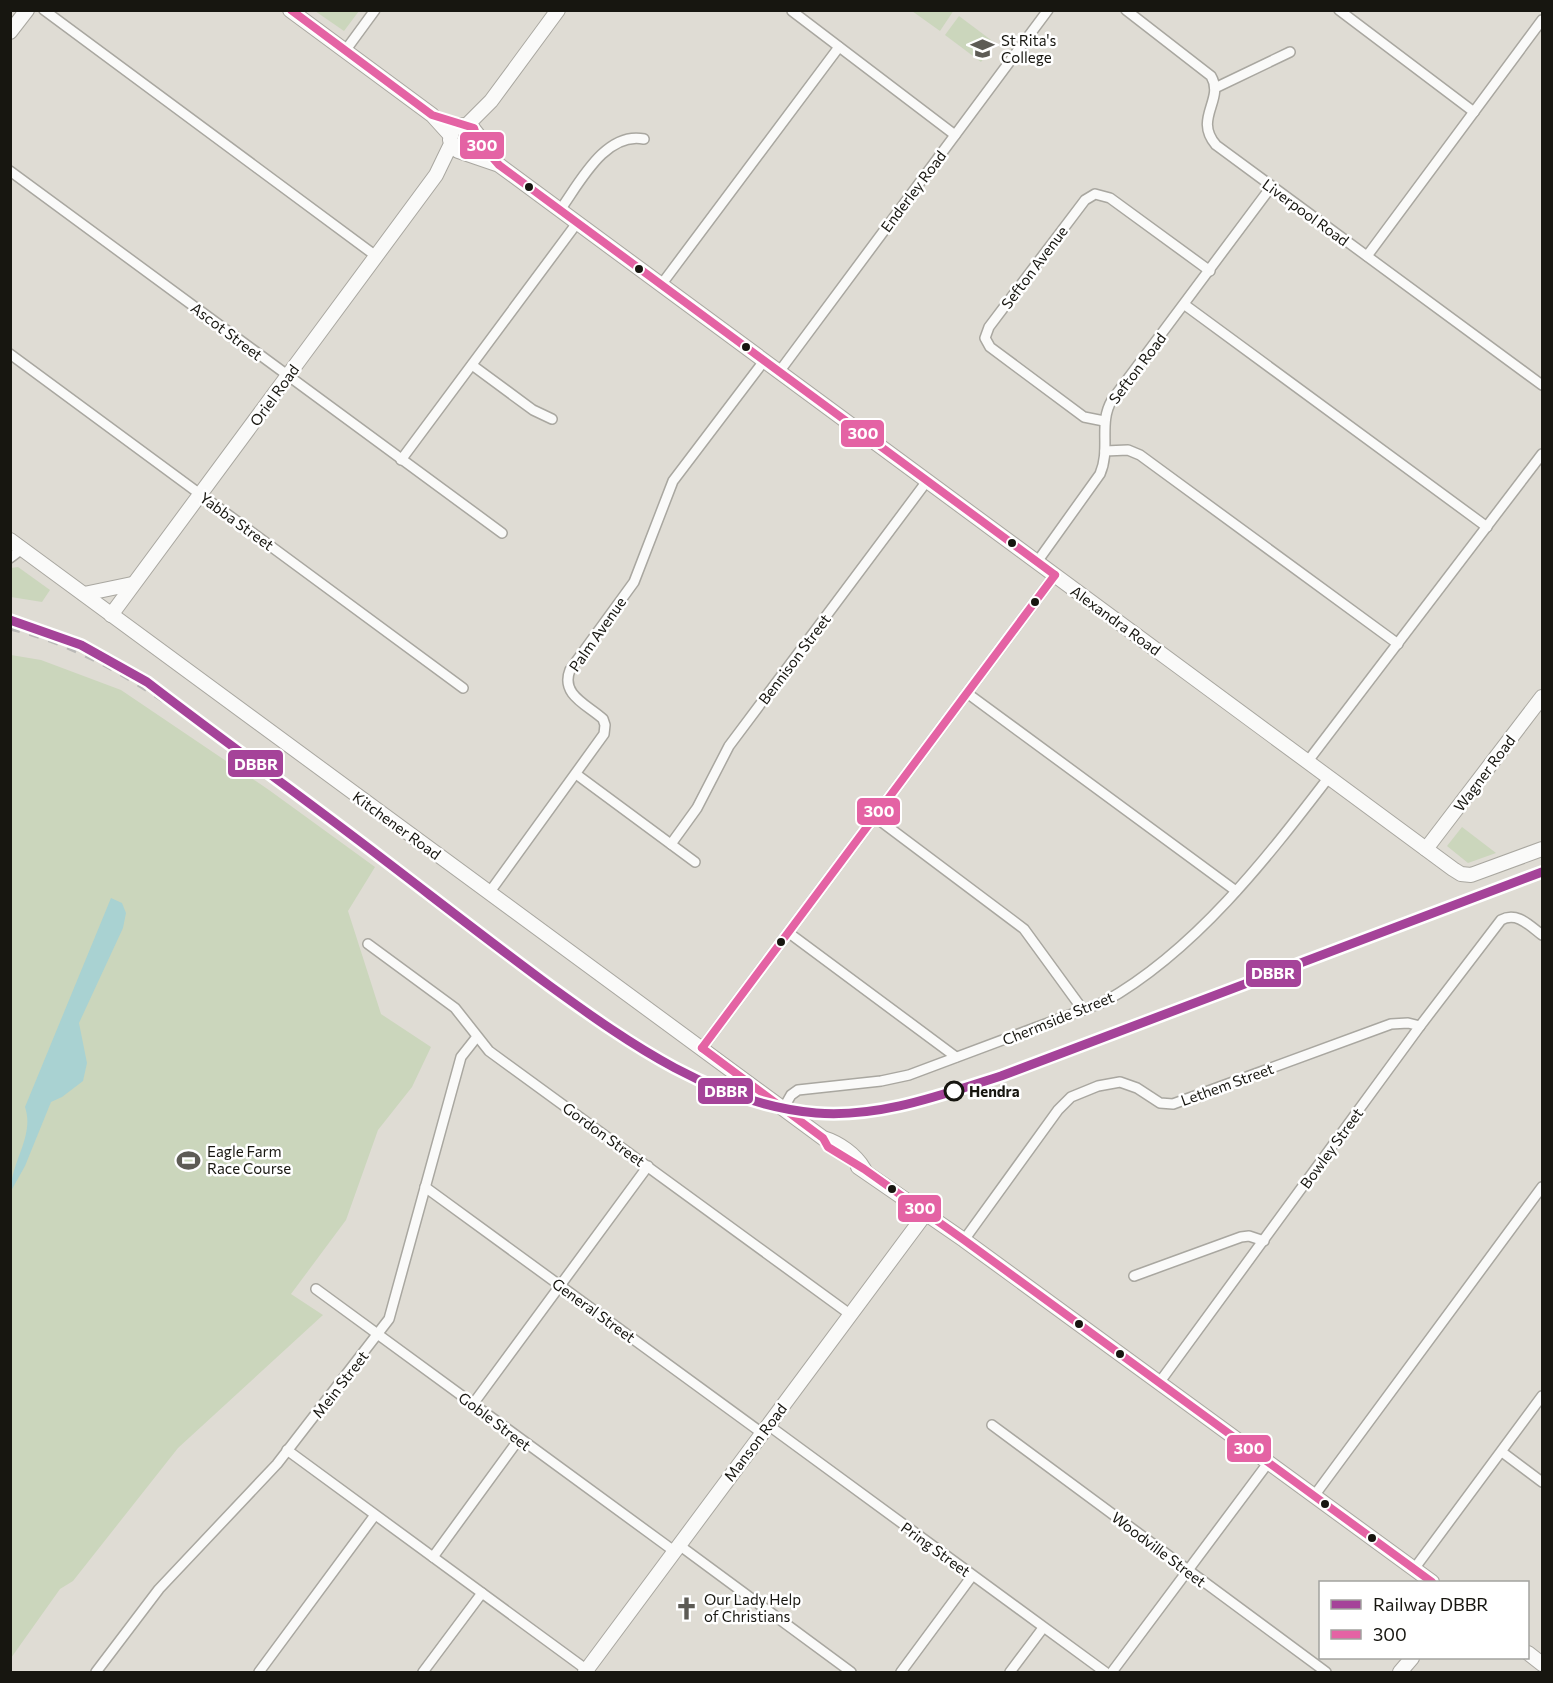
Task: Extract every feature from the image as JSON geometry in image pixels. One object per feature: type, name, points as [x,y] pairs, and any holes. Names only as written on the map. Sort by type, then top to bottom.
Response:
[{"type":"street","points":[[10,32],[27,10]]},
{"type":"street","points":[[44,10],[376,256]]},
{"type":"street","name":"Alexandra Road","points":[[290,10],[432,115],[460,139],[499,165],[1456,872],[1467,875],[1542,849]]},
{"type":"street","points":[[345,51],[375,10]]},
{"type":"street","name":"Oriel Road","points":[[111,615],[436,175],[460,139],[558,10]]},
{"type":"street","name":"Enderley Road","points":[[779,372],[1048,10]]},
{"type":"street","points":[[1126,10],[1205,70],[1215,88],[1290,52]]},
{"type":"street","points":[[1339,10],[1474,112]]},
{"type":"street","points":[[792,11],[955,135]]},
{"type":"street","points":[[1367,256],[1542,20]]},
{"type":"street","points":[[661,285],[839,46]]},
{"type":"street","name":"Liverpool Road","points":[[1215,88],[1206,120],[1210,138],[1271,187],[1542,385]]},
{"type":"street","name":"Oriel Road","points":[[478,138],[491,101]]},
{"type":"street","points":[[460,139],[474,148],[478,138]]},
{"type":"street","name":"Alexandra Road","points":[[460,139],[478,138],[499,165]]},
{"type":"street","points":[[560,210],[604,151],[632,139],[644,139]]},
{"type":"street","name":"Ascot Street","points":[[10,171],[502,533]]},
{"type":"street","name":"Sefton Road","points":[[1036,562],[1100,474],[1105,451],[1104,421],[1112,400],[1271,187]]},
{"type":"street","name":"Sefton Avenue","points":[[1104,421],[1084,417],[990,347],[985,338],[989,327],[1085,200],[1095,194],[1110,198],[1210,271]]},
{"type":"street","points":[[402,460],[577,223]]},
{"type":"street","points":[[1185,304],[1487,527]]},
{"type":"street","name":"Yabba Street","points":[[10,354],[463,688]]},
{"type":"street","name":"Palm Avenue","points":[[489,893],[603,738],[606,725],[571,692],[567,682],[570,670],[634,582],[673,481],[764,361]]},
{"type":"street","points":[[472,365],[533,410],[552,419]]},
{"type":"street","points":[[1105,451],[1128,450],[1140,455],[1398,644]]},
{"type":"street","points":[[1308,761],[1542,454]]},
{"type":"street","name":"Bennison Street","points":[[671,844],[697,808],[729,746],[927,481]]},
{"type":"street","name":"Kitchener Road","points":[[10,540],[702,1048],[823,1138],[828,1147],[864,1169],[964,1240],[1431,1581]]},
{"type":"street","points":[[10,558],[22,549]]},
{"type":"street","points":[[702,1048],[1054,575]]},
{"type":"street","points":[[84,594],[132,584]]},
{"type":"street","points":[[967,693],[1236,891]]},
{"type":"street","name":"Wagner Road","points":[[1426,849],[1542,697]]},
{"type":"street","points":[[576,774],[695,862]]},
{"type":"street","name":"Chermside Street","points":[[783,1109],[791,1095],[798,1090],[896,1078],[1083,1010],[1128,988],[1150,971],[1236,891],[1264,861],[1329,777]]},
{"type":"street","points":[[875,817],[1024,929],[1083,1010]]},
{"type":"street","name":"Bowley Street","points":[[1159,1383],[1420,1026],[1501,920],[1508,917],[1518,918],[1542,935]]},
{"type":"street","points":[[789,933],[956,1057]]},
{"type":"street","name":"Gordon Street","points":[[368,944],[455,1008],[489,1052],[851,1315]]},
{"type":"street","name":"Lethem Street","points":[[964,1240],[1058,1110],[1081,1092],[1120,1082],[1137,1088],[1160,1103],[1173,1104],[1391,1024],[1420,1026]]},
{"type":"street","name":"Mein Street","points":[[96,1672],[159,1589],[288,1450],[379,1335],[392,1312],[461,1057],[476,1038]]},
{"type":"street","points":[[473,1404],[648,1166]]},
{"type":"street","name":"General Street","points":[[425,1187],[765,1429]]},
{"type":"street","points":[[1314,1496],[1542,1187]]},
{"type":"street","name":"Manson Road","points":[[586,1671],[926,1213]]},
{"type":"street","points":[[1134,1276],[1241,1237],[1249,1236],[1264,1241]]},
{"type":"street","name":"Goble Street","points":[[316,1289],[519,1439],[851,1672]]},
{"type":"street","points":[[1414,1569],[1542,1396]]},
{"type":"street","name":"Woodville Street","points":[[992,1425],[1326,1672]]},
{"type":"street","name":"Pring Street","points":[[765,1429],[1105,1672]]},
{"type":"street","points":[[433,1557],[519,1439]]},
{"type":"street","points":[[288,1450],[586,1671]]},
{"type":"street","points":[[1502,1452],[1542,1482]]},
{"type":"street","points":[[1112,1672],[1268,1463]]},
{"type":"street","points":[[259,1672],[375,1515]]},
{"type":"street","points":[[902,1672],[972,1576]]},
{"type":"street","points":[[423,1672],[482,1593]]},
{"type":"street","points":[[1011,1672],[1043,1628]]},
{"type":"street","points":[[1529,1654],[1542,1664]]},
{"type":"street","points":[[1400,1672],[1411,1659]]},
{"type":"green space","points":[[912,10],[954,10],[940,31],[912,11]]},
{"type":"green space","points":[[315,11],[359,11],[344,31]]},
{"type":"green space","points":[[959,16],[995,43],[981,62],[945,35]]},
{"type":"green space","points":[[18,567],[50,590],[42,602],[11,597],[11,568]]},
{"type":"green space","name":"Eagle Farm Race Course","points":[[11,655],[41,660],[121,690],[269,790],[375,867],[348,911],[381,1014],[431,1047],[412,1087],[378,1130],[346,1220],[291,1294],[323,1315],[178,1448],[73,1581],[60,1589],[11,1658]]},
{"type":"green space","points":[[1462,827],[1496,853],[1468,863],[1447,846]]},
{"type":"water","points":[[111,898],[122,903],[126,913],[123,928],[79,1023],[87,1063],[83,1081],[62,1097],[51,1102],[25,1166],[11,1191],[14,1170],[27,1128],[25,1107]]},
{"type":"railway","points":[[10,629],[44,639],[106,666],[161,700],[245,758]]},
{"type":"rail line","name":"DBBR","points":[[10,620],[81,645],[147,682],[550,986],[642,1049],[708,1084],[743,1098],[779,1107],[816,1113],[863,1112],[910,1104],[956,1090],[1001,1076],[1542,872]]},
{"type":"transit line","name":"300","points":[[291,10],[432,115],[474,128],[478,141],[499,165],[1055,575]]},
{"type":"transit line","name":"300","points":[[702,1048],[1055,575]]},
{"type":"transit line","name":"300","points":[[702,1048],[823,1138],[828,1147],[864,1169],[964,1240],[1431,1581]]},
{"type":"place","name":"St Rita's College","points":[[983,49]]},
{"type":"place","name":"Hendra","points":[[954,1091]]},
{"type":"place","name":"Eagle Farm Race Course","points":[[189,1160]]},
{"type":"place","name":"Our Lady Help of Christians","points":[[686,1608]]}]
